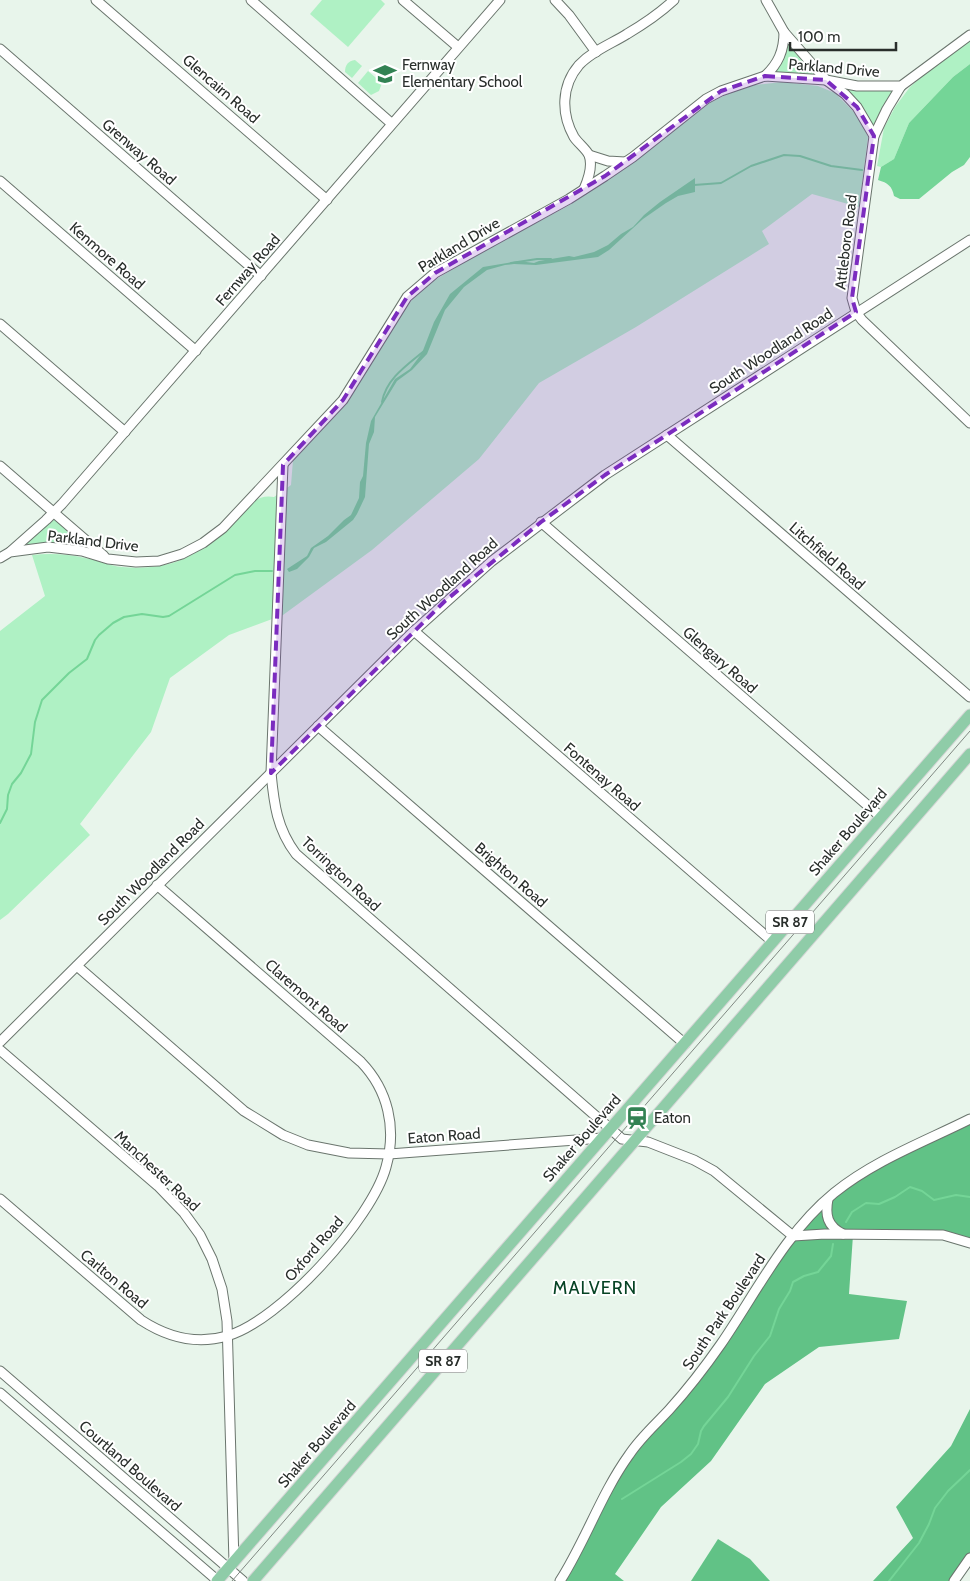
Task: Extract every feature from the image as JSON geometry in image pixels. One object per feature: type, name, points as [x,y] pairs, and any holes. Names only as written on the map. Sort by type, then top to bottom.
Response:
[{"type":"main road","name":"Shaker Boulevard","points":[[218,1581],[602,1138],[614,1132],[685,1044],[970,715]]},
{"type":"main road","name":"SR 87","points":[[253,1581],[970,754]]},
{"type":"street","name":"Glencairn Road","points":[[96,0],[327,200]]},
{"type":"street","points":[[250,0],[391,123]]},
{"type":"street","points":[[403,0],[458,47]]},
{"type":"street","name":"Fernway Road","points":[[10,552],[54,513],[327,200],[391,123],[500,0]]},
{"type":"street","points":[[554,0],[569,15],[596,52]]},
{"type":"street","points":[[625,162],[608,161],[589,155],[576,139],[566,120],[565,98],[572,76],[579,65],[596,52],[641,25],[674,0]]},
{"type":"street","points":[[766,0],[784,32],[826,80],[845,94],[857,107],[874,136]]},
{"type":"street","points":[[765,76],[774,68],[780,58],[784,32]]},
{"type":"street","points":[[901,86],[970,35]]},
{"type":"street","name":"Grenway Road","points":[[0,49],[261,276]]},
{"type":"street","name":"Parkland Drive","points":[[0,558],[10,552],[48,548],[82,551],[108,559],[136,562],[159,561],[182,554],[203,543],[223,528],[343,400],[407,297],[435,273],[584,189],[625,162],[706,100],[736,84],[765,76],[826,80],[857,86],[901,86]]},
{"type":"street","name":"Attleboro Road","points":[[856,312],[852,298],[874,136],[901,86]]},
{"type":"street","points":[[584,189],[590,170],[589,155]]},
{"type":"street","name":"Kenmore Road","points":[[0,181],[196,351]]},
{"type":"street","name":"South Woodland Road","points":[[0,1042],[318,726],[414,632],[492,560],[604,475],[970,240]]},
{"type":"street","points":[[856,312],[970,422]]},
{"type":"street","points":[[0,324],[125,432]]},
{"type":"street","name":"Litchfield Road","points":[[667,436],[970,697]]},
{"type":"street","name":"Torrington Road","points":[[283,465],[271,774],[277,818],[290,847],[302,861],[614,1132]]},
{"type":"street","points":[[0,466],[108,559]]},
{"type":"street","name":"Glengary Road","points":[[540,522],[881,817]]},
{"type":"street","name":"Fontenay Road","points":[[414,632],[773,942]]},
{"type":"street","name":"Brighton Road","points":[[318,726],[685,1044]]},
{"type":"street","name":"Claremont Road","points":[[157,885],[368,1070],[378,1083],[386,1101],[390,1122],[389,1154]]},
{"type":"street","name":"Eaton Road","points":[[77,966],[232,1100],[269,1127],[295,1140],[327,1150],[349,1153],[389,1154],[602,1138]]},
{"type":"street","name":"Manchester Road","points":[[0,1050],[176,1203],[193,1224],[206,1245],[217,1273],[225,1306],[228,1336],[231,1565]]},
{"type":"street","name":"South Park Boulevard","points":[[560,1581],[613,1479],[630,1453],[697,1376],[793,1236],[813,1213],[859,1174],[889,1157],[970,1119]]},
{"type":"street","points":[[614,1132],[624,1140],[648,1142],[694,1160],[714,1171],[793,1236],[810,1234],[943,1235],[970,1244]]},
{"type":"street","name":"Oxford Road","points":[[228,1336],[246,1330],[269,1314],[299,1288],[323,1263],[353,1226],[370,1201],[384,1175],[389,1154]]},
{"type":"street","name":"Carlton Road","points":[[0,1199],[126,1308],[150,1326],[175,1337],[208,1339],[228,1336]]},
{"type":"street","points":[[828,1199],[826,1207],[828,1221],[836,1231],[845,1235]]},
{"type":"street","name":"Courtland Boulevard","points":[[2,1377],[196,1541],[231,1565],[243,1581]]},
{"type":"street","name":"Courtland Boulevard","points":[[0,1393],[218,1581]]},
{"type":"street","points":[[186,1553],[196,1541]]},
{"type":"street","points":[[954,1581],[970,1558]]},
{"type":"highlighted area","points":[[765,76],[826,80],[857,107],[874,136],[852,298],[856,312],[605,475],[541,522],[445,601],[271,773],[283,465],[343,400],[407,297],[435,273],[605,176],[721,91]]},
{"type":"shaded area","points":[[322,0],[381,0],[385,4],[348,47],[310,14]]},
{"type":"shaded area","points":[[784,32],[826,80],[765,76],[774,68]]},
{"type":"shaded area","points":[[970,40],[970,64],[953,77],[909,123],[894,159],[881,167],[877,166],[884,128],[895,107],[910,87]]},
{"type":"shaded area","points":[[355,60],[362,66],[352,78],[345,70],[349,62]]},
{"type":"shaded area","points":[[970,64],[970,157],[964,165],[952,172],[919,199],[900,199],[894,196],[889,185],[878,180],[881,167],[894,159],[909,123],[953,77]]},
{"type":"shaded area","points":[[368,71],[382,83],[379,91],[371,95],[358,83]]},
{"type":"shaded area","points":[[826,80],[901,86],[874,136],[866,120]]},
{"type":"shaded area","points":[[782,82],[818,86],[835,93],[855,113],[868,137],[859,207],[812,194],[762,231],[769,244],[636,327],[539,383],[479,459],[372,550],[283,615],[229,635],[170,678],[151,732],[80,824],[90,835],[0,920],[0,631],[45,596],[32,555],[66,555],[117,566],[137,568],[169,564],[199,551],[224,532],[252,502],[266,497],[274,497],[291,485],[293,460],[344,405],[377,355],[399,316],[422,288],[474,256],[568,206],[640,157],[711,102],[745,86]]},
{"type":"shaded area","points":[[695,178],[695,192],[678,196],[666,203],[643,219],[609,250],[598,257],[536,265],[505,265],[487,270],[464,287],[445,310],[427,354],[412,370],[397,381],[375,417],[374,432],[369,444],[365,497],[357,514],[353,520],[326,542],[314,548],[309,557],[297,569],[289,572],[287,569],[307,556],[311,548],[328,536],[351,515],[359,498],[366,443],[371,421],[395,379],[410,369],[422,353],[434,322],[450,294],[483,267],[519,261],[534,263],[594,252],[608,245],[633,227],[660,202]]},
{"type":"shaded area","points":[[54,513],[108,559],[82,551],[10,552]]},
{"type":"shaded area","points":[[970,1119],[970,1243],[961,1240],[853,1235],[849,1294],[907,1301],[899,1339],[819,1347],[765,1384],[711,1461],[661,1507],[615,1574],[624,1581],[560,1581],[613,1479],[670,1409],[793,1236],[859,1174]]},
{"type":"shaded area","points":[[970,1409],[970,1558],[954,1581],[873,1581],[913,1538],[896,1507],[951,1446]]},
{"type":"shaded area","points":[[718,1539],[750,1559],[770,1581],[691,1581]]},
{"type":"waterway","points":[[694,185],[721,183],[751,166],[784,155],[800,156],[831,166],[862,170]]},
{"type":"waterway","points":[[511,263],[551,259]]},
{"type":"waterway","points":[[382,402],[384,394],[393,379],[404,367],[424,351]]},
{"type":"waterway","points":[[0,823],[7,809],[8,795],[12,784],[21,773],[31,754],[35,722],[42,700],[69,673],[87,659],[99,635],[113,623],[124,617],[142,614],[169,616],[235,575],[255,571],[272,571]]},
{"type":"waterway","points":[[846,1222],[852,1212],[866,1203],[879,1204],[895,1197],[910,1187],[922,1191],[934,1200],[956,1195],[970,1197]]},
{"type":"waterway","points":[[622,1499],[691,1454],[698,1444],[704,1426],[728,1397],[754,1356],[770,1336],[779,1309],[793,1282],[818,1272],[831,1256],[833,1244]]},
{"type":"waterway","points":[[889,1581],[919,1543],[935,1508],[948,1491],[970,1470]]},
{"type":"tram line","points":[[232,1581],[970,731]]},
{"type":"place","name":"Fernway Elementary School","points":[[385,74]]},
{"type":"place","name":"Eaton","points":[[637,1118]]},
{"type":"district","name":"MALVERN","points":[[595,1288]]}]
